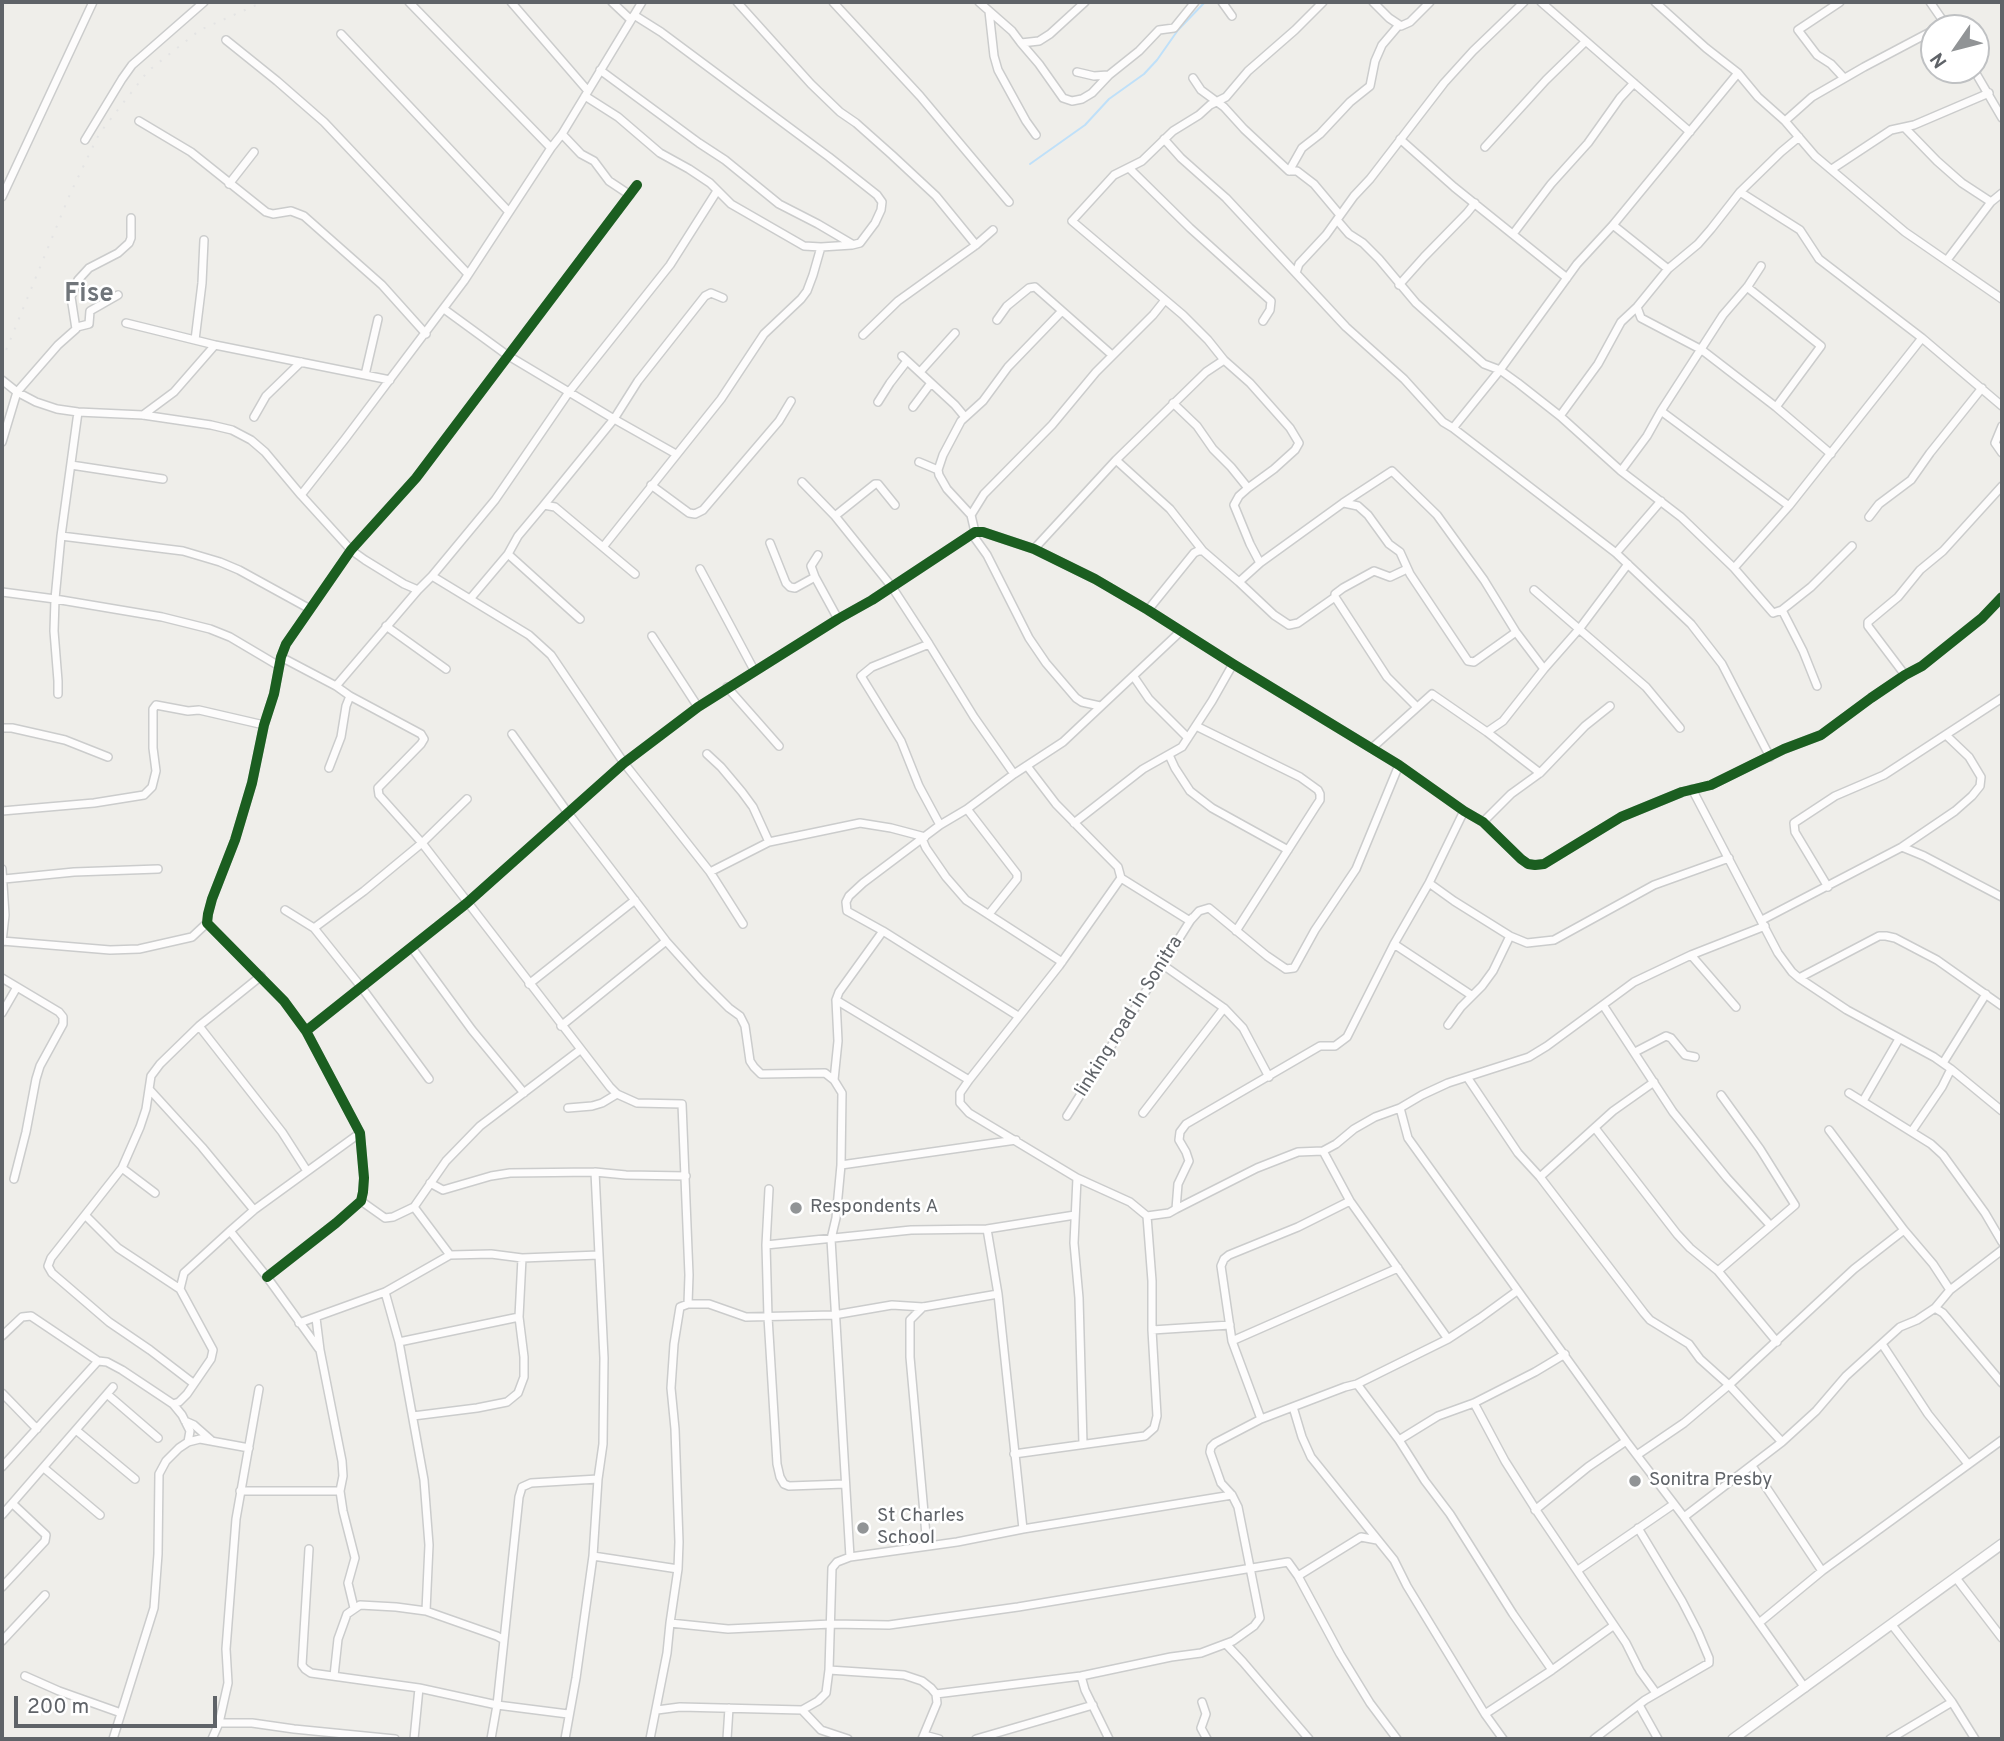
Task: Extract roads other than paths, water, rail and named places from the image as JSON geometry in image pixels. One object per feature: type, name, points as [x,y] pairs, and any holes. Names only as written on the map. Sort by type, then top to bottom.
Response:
[{"type":"street","points":[[2,197],[4,186],[93,2]]},
{"type":"street","points":[[85,141],[132,65],[204,2]]},
{"type":"street","points":[[409,2],[551,148]]},
{"type":"street","points":[[511,2],[586,94],[660,153],[710,183],[731,204],[804,246],[860,243],[876,223],[881,210],[882,202],[877,195],[661,33],[612,2]]},
{"type":"street","points":[[300,495],[444,309],[562,134],[642,2]]},
{"type":"street","points":[[737,2],[811,84],[936,196],[976,245]]},
{"type":"street","points":[[833,2],[919,96],[1009,202]]},
{"type":"street","points":[[979,2],[1012,31],[1058,93],[1072,101],[1092,93],[1159,30],[1174,28],[1195,2]]},
{"type":"street","points":[[1021,43],[1039,41],[1050,34],[1085,2]]},
{"type":"street","points":[[1222,2],[1232,16]]},
{"type":"street","points":[[1260,563],[1234,505],[1239,496],[1274,469],[1299,443],[1290,428],[1250,383],[1224,360],[1183,315],[1072,220],[1114,175],[1142,161],[1164,139],[1226,97],[1248,71],[1323,2]]},
{"type":"street","points":[[1373,2],[1399,25]]},
{"type":"street","points":[[1289,171],[1303,148],[1370,86],[1375,61],[1382,45],[1399,25],[1410,22],[1430,2]]},
{"type":"street","points":[[1296,273],[1299,264],[1326,235],[1400,139],[1473,51],[1524,2]]},
{"type":"street","points":[[1541,2],[1690,132]]},
{"type":"street","points":[[1655,2],[1738,74],[1815,156],[1905,232],[2002,299]]},
{"type":"street","points":[[1840,2],[1798,30],[1817,55],[1831,64],[1844,78]]},
{"type":"street","points":[[989,11],[998,70],[1036,135]]},
{"type":"street","points":[[341,34],[509,212]]},
{"type":"street","points":[[1785,121],[1812,97],[1920,39]]},
{"type":"street","points":[[226,40],[324,122],[468,274]]},
{"type":"street","points":[[1485,147],[1585,42]]},
{"type":"street","points":[[600,70],[725,160],[772,200],[852,245]]},
{"type":"street","points":[[1077,72],[1094,76],[1109,75]]},
{"type":"street","points":[[1453,428],[1500,370],[1577,264],[1613,225],[1738,74]]},
{"type":"street","points":[[1193,78],[1201,90],[1217,101],[1289,171],[1297,172],[1314,184],[1349,234],[1379,259],[1416,303],[1484,364],[1500,370],[1560,416],[1621,471],[1681,517],[1734,568],[1773,613],[1782,610],[1811,587],[1852,546]]},
{"type":"street","points":[[1513,234],[1634,83]]},
{"type":"street","points":[[1983,84],[2002,118]]},
{"type":"street","points":[[1832,169],[1891,130],[1905,128],[1989,93]]},
{"type":"street","points":[[139,121],[191,152],[268,213],[291,211],[304,216],[382,285],[426,334]]},
{"type":"street","points":[[1905,128],[1949,172],[1991,202]]},
{"type":"street","points":[[562,134],[581,154],[594,161],[609,181],[630,195]]},
{"type":"street","points":[[1560,416],[1598,364],[1621,322],[1668,270],[1698,244],[1740,192],[1774,158],[1799,138]]},
{"type":"street","points":[[1164,139],[1226,198],[1346,327],[1404,379],[1443,422],[1616,553],[1691,624],[1722,664],[1770,757]]},
{"type":"street","points":[[1400,139],[1567,278]]},
{"type":"street","points":[[229,184],[254,152]]},
{"type":"street","points":[[1129,168],[1271,301],[1270,310],[1263,321]]},
{"type":"street","points":[[267,1277],[361,1201],[364,1178],[360,1133],[306,1031],[284,1001],[208,923],[212,899],[235,840],[252,783],[281,657],[286,644],[351,550],[416,478],[637,185]]},
{"type":"street","points":[[336,687],[495,500],[569,392],[670,265],[717,191]]},
{"type":"street","points":[[1740,192],[1800,230],[1819,260],[1922,338],[2002,406]]},
{"type":"street","points":[[1947,260],[1991,202],[2002,193]]},
{"type":"street","points":[[1399,285],[1475,203]]},
{"type":"street","points":[[2,442],[17,392],[58,345],[76,331],[71,297],[78,280],[89,268],[118,253],[129,243],[131,218]]},
{"type":"street","points":[[1613,225],[1668,270]]},
{"type":"street","points":[[863,335],[898,301],[993,230]]},
{"type":"street","points":[[195,340],[204,240]]},
{"type":"street","points":[[603,547],[720,399],[764,334],[801,299],[807,290],[821,247]]},
{"type":"street","points":[[1621,471],[1647,436],[1723,315],[1760,266]]},
{"type":"street","points":[[997,320],[1007,306],[1035,287],[1112,355]]},
{"type":"street","points":[[1746,287],[1821,346],[1776,407]]},
{"type":"street","points":[[470,599],[614,419],[638,381],[705,296],[711,293],[723,298]]},
{"type":"street","points":[[77,327],[89,324],[90,311],[118,295]]},
{"type":"street","points":[[971,515],[984,494],[1052,425],[1112,355],[1153,316],[1165,300]]},
{"type":"street","points":[[1637,307],[1641,318],[1702,350],[1831,454]]},
{"type":"street","points":[[444,309],[507,355],[677,454]]},
{"type":"street","points":[[938,470],[950,439],[965,417],[983,401],[1008,367],[1062,311]]},
{"type":"street","points":[[365,375],[378,319]]},
{"type":"street","points":[[126,323],[215,345],[390,380]]},
{"type":"street","points":[[920,372],[954,333]]},
{"type":"street","points":[[1734,568],[1789,506],[1922,338]]},
{"type":"street","points":[[143,415],[174,392],[215,345]]},
{"type":"street","points":[[878,402],[904,358],[965,417]]},
{"type":"street","points":[[1034,549],[1173,403],[1206,372],[1224,360]]},
{"type":"street","points":[[254,417],[271,391],[301,362]]},
{"type":"street","points":[[2,380],[17,392],[57,409],[143,415],[232,430],[251,440],[265,452],[351,550],[418,590]]},
{"type":"street","points":[[912,407],[931,383]]},
{"type":"street","points":[[1869,517],[1879,504],[1911,480],[1982,388]]},
{"type":"street","points":[[651,485],[689,513],[695,514],[703,510],[779,421],[791,401]]},
{"type":"street","points":[[1173,403],[1197,426],[1213,449],[1248,488]]},
{"type":"street","points":[[1661,411],[1789,506]]},
{"type":"street","points":[[58,694],[55,599],[78,412]]},
{"type":"street","points":[[2002,426],[1995,443],[2002,453]]},
{"type":"street","points":[[1116,460],[1170,509],[1203,551],[1289,625],[1298,623],[1335,597],[1343,588],[1374,570],[1390,577],[1407,569]]},
{"type":"street","points":[[919,461],[938,470],[947,489],[971,515],[974,533],[1029,638],[1046,663],[1076,698],[1100,706]]},
{"type":"street","points":[[72,465],[163,479]]},
{"type":"street","points":[[1239,582],[1260,563],[1392,471],[1437,515],[1544,669]]},
{"type":"street","points":[[802,482],[835,516],[892,587],[974,717],[1014,774]]},
{"type":"street","points":[[835,516],[875,484],[878,484],[895,505]]},
{"type":"street","points":[[1905,675],[1868,626],[1868,622],[1898,597],[1920,570],[1943,551],[2002,486]]},
{"type":"street","points":[[1616,553],[1661,501]]},
{"type":"street","points":[[1343,503],[1358,506],[1389,544],[1401,552],[1407,569],[1468,661],[1474,662],[1516,632]]},
{"type":"street","points":[[544,505],[555,506],[635,574]]},
{"type":"street","points":[[306,1031],[467,903],[624,763],[698,707],[754,670],[872,600],[974,533],[983,532],[1034,549],[1095,579],[1148,610],[1399,765],[1483,822],[1521,859],[1535,865],[1544,864],[1621,817],[1682,792],[1711,785],[1832,729],[1871,698],[1922,666],[1982,618],[2002,597]]},
{"type":"street","points":[[61,536],[183,551],[239,570],[310,609]]},
{"type":"street","points":[[770,543],[790,587],[794,588],[815,577]]},
{"type":"street","points":[[1148,610],[1194,553],[1203,551]]},
{"type":"street","points":[[508,554],[579,619]]},
{"type":"street","points":[[817,555],[811,566],[838,619]]},
{"type":"street","points":[[1487,732],[1503,721],[1580,628],[1628,564]]},
{"type":"street","points":[[700,569],[754,670]]},
{"type":"street","points":[[432,576],[529,635],[551,655],[624,763],[710,872],[743,924]]},
{"type":"street","points":[[1534,590],[1646,687],[1680,728]]},
{"type":"street","points":[[2,592],[162,617],[210,629],[230,637],[279,666]]},
{"type":"street","points":[[1335,597],[1387,677],[1417,706]]},
{"type":"street","points":[[1782,610],[1818,686]]},
{"type":"street","points":[[386,626],[446,669]]},
{"type":"street","points":[[1018,1016],[847,911],[846,902],[863,883],[940,825],[1063,742],[1181,631]]},
{"type":"street","points":[[652,636],[698,707]]},
{"type":"street","points":[[929,643],[872,667],[860,676],[901,741],[919,786],[940,825]]},
{"type":"street","points":[[281,657],[421,734],[424,738],[421,744],[378,788],[379,795],[422,843],[610,1087],[617,1094],[637,1103],[682,1104],[688,1304]]},
{"type":"street","points":[[1074,823],[1143,769],[1182,747],[1233,664]]},
{"type":"street","points":[[1134,677],[1149,699],[1188,738]]},
{"type":"street","points":[[727,687],[779,746]]},
{"type":"street","points":[[1372,748],[1432,694],[1540,773]]},
{"type":"street","points":[[329,768],[341,737],[350,696]]},
{"type":"street","points":[[1828,887],[1795,832],[1794,823],[1824,802],[1884,775],[2001,701]]},
{"type":"street","points":[[2,811],[94,803],[144,795],[152,787],[156,771],[153,709],[156,705],[188,711],[199,710],[264,725]]},
{"type":"street","points":[[1483,822],[1511,794],[1540,773],[1585,726],[1611,706]]},
{"type":"street","points":[[1196,726],[1300,777],[1320,794],[1320,800],[1237,931]]},
{"type":"street","points":[[2,728],[65,740],[108,757]]},
{"type":"street","points":[[512,734],[666,942],[701,980],[740,1016],[745,1026],[750,1061],[761,1074],[825,1073],[834,1080],[842,1093],[841,1165],[836,1218],[831,1239],[850,1556]]},
{"type":"street","points":[[1147,1216],[1169,1213],[1257,1168],[1298,1152],[1323,1151],[1375,1117],[1400,1108],[1422,1095],[1529,1057],[1634,982],[1763,923],[1902,847],[1955,811],[1980,786],[1981,776],[1969,757],[1947,736]]},
{"type":"street","points":[[707,754],[722,767],[742,792],[769,842]]},
{"type":"street","points":[[1169,755],[1190,791],[1212,808],[1288,850]]},
{"type":"street","points":[[1027,766],[1056,804],[1118,867],[1121,878],[1190,921],[1199,911],[1209,908],[1286,969],[1294,968],[1315,930],[1356,869],[1399,765]]},
{"type":"street","points":[[1692,789],[1784,963],[1799,978],[1847,1010],[1943,1063],[2002,1111]]},
{"type":"street","points":[[314,928],[422,843],[467,799]]},
{"type":"street","points":[[967,809],[1017,874],[1017,879],[989,914]]},
{"type":"street","points":[[1177,1209],[1178,1184],[1189,1161],[1179,1140],[1180,1132],[1186,1124],[1320,1046],[1335,1046],[1347,1037],[1464,811]]},
{"type":"street","points":[[710,872],[769,842],[860,823],[891,828],[923,838]]},
{"type":"street","points":[[923,838],[926,848],[966,900],[1062,962]]},
{"type":"street","points":[[1902,847],[2002,896]]},
{"type":"street","points":[[1429,883],[1510,936],[1527,943],[1554,940],[1654,885],[1729,858]]},
{"type":"street","points":[[2,869],[5,915],[2,942],[110,950],[139,948],[192,937],[208,923]]},
{"type":"street","points":[[4,879],[74,872],[158,869]]},
{"type":"street","points":[[1014,1454],[1145,1436],[1154,1428],[1157,1416],[1147,1216],[1130,1202],[1077,1178],[969,1113],[960,1102],[960,1093],[969,1080],[1062,962],[1121,878]]},
{"type":"street","points":[[529,984],[635,900]]},
{"type":"street","points":[[285,910],[314,928],[429,1079]]},
{"type":"street","name":"linking road in Sonitra","points":[[1067,1116],[1193,918]]},
{"type":"street","points":[[834,1080],[838,1041],[836,1000],[883,932]]},
{"type":"street","points":[[1448,1025],[1493,971],[1510,936]]},
{"type":"street","points":[[1799,978],[1879,936],[1886,936],[1895,938],[1937,961],[2002,1006]]},
{"type":"street","points":[[561,1026],[666,942]]},
{"type":"street","points":[[1394,944],[1471,995]]},
{"type":"street","points":[[412,948],[472,1030],[524,1093]]},
{"type":"street","points":[[1690,955],[1735,1007]]},
{"type":"street","points":[[1163,965],[1224,1008],[1243,1028],[1269,1077]]},
{"type":"street","points":[[193,1383],[109,1322],[52,1273],[48,1266],[51,1258],[122,1168],[140,1127],[151,1076],[199,1026],[261,976]]},
{"type":"street","points":[[2,978],[63,1017],[36,1079],[14,1179]]},
{"type":"street","points":[[2,1013],[16,987]]},
{"type":"street","points":[[1943,1063],[1986,994]]},
{"type":"street","points":[[836,1000],[969,1080]]},
{"type":"street","points":[[1603,1005],[1673,1112],[1770,1225]]},
{"type":"street","points":[[1143,1113],[1224,1008]]},
{"type":"street","points":[[199,1026],[282,1132],[307,1171]]},
{"type":"street","points":[[1636,1052],[1666,1036],[1671,1038],[1685,1055],[1695,1057]]},
{"type":"street","points":[[1863,1101],[1899,1039]]},
{"type":"street","points":[[361,1201],[385,1218],[414,1207],[446,1161],[480,1126],[580,1049]]},
{"type":"street","points":[[1912,1131],[1951,1069]]},
{"type":"street","points":[[1467,1077],[1518,1153],[1540,1177],[1650,1320],[1689,1344],[1700,1359],[1729,1385],[1782,1442]]},
{"type":"street","points":[[1540,1177],[1613,1111],[1654,1082]]},
{"type":"street","points":[[150,1090],[254,1210]]},
{"type":"street","points":[[1849,1093],[1912,1131],[1943,1154],[2002,1242]]},
{"type":"street","points":[[568,1108],[603,1103],[617,1094]]},
{"type":"street","points":[[1718,1271],[1795,1205],[1760,1149],[1720,1096]]},
{"type":"street","points":[[1400,1108],[1408,1138],[1805,1688]]},
{"type":"street","points":[[1595,1128],[1677,1234],[1718,1271],[1777,1342]]},
{"type":"street","points":[[1829,1130],[1933,1264],[1950,1290]]},
{"type":"street","points":[[180,1289],[184,1273],[254,1210],[360,1133]]},
{"type":"street","points":[[841,1165],[1016,1140]]},
{"type":"street","points":[[1323,1151],[1350,1201],[1448,1339]]},
{"type":"street","points":[[122,1168],[155,1193]]},
{"type":"street","points":[[430,1183],[443,1190],[510,1173],[595,1172],[686,1176]]},
{"type":"street","points":[[565,1739],[593,1556],[603,1444],[604,1358],[595,1172]]},
{"type":"street","points":[[1077,1178],[1074,1243],[1079,1298],[1083,1444]]},
{"type":"street","points":[[769,1189],[766,1245],[768,1317],[780,1477],[784,1484],[789,1486],[845,1484]]},
{"type":"street","points":[[1261,1419],[1232,1341],[1221,1266],[1224,1259],[1350,1201]]},
{"type":"street","points":[[414,1207],[450,1255]]},
{"type":"street","points":[[85,1215],[118,1248],[180,1289],[213,1350],[211,1359],[187,1394],[173,1404]]},
{"type":"street","points":[[766,1245],[911,1230],[987,1228],[1075,1216]]},
{"type":"street","points":[[987,1228],[998,1294],[1023,1529]]},
{"type":"street","points":[[1637,1455],[1684,1423],[1777,1342],[1854,1269],[1904,1230]]},
{"type":"street","points":[[230,1231],[320,1350]]},
{"type":"street","points":[[1684,1517],[1782,1442],[1816,1412],[1846,1376],[1900,1327],[1935,1308],[1950,1290],[2002,1250]]},
{"type":"street","points":[[299,1323],[385,1292],[450,1255],[491,1254],[522,1258],[599,1255]]},
{"type":"street","points":[[412,1416],[507,1402],[518,1393],[524,1377],[519,1317],[522,1258]]},
{"type":"street","points":[[1232,1341],[1398,1268]]},
{"type":"street","points":[[936,1694],[1081,1676],[1201,1653],[1226,1644],[1254,1626],[1260,1618],[1238,1507],[1221,1483],[1210,1452],[1211,1447],[1261,1419],[1357,1384],[1448,1339],[1517,1291]]},
{"type":"street","points":[[385,1292],[399,1342],[424,1480],[428,1532],[426,1611]]},
{"type":"street","points":[[650,1739],[667,1653],[678,1569],[671,1388],[680,1307],[688,1304],[709,1304],[746,1317],[834,1315],[892,1305],[923,1307],[998,1294]]},
{"type":"street","points":[[923,1307],[910,1320],[910,1357],[927,1546]]},
{"type":"street","points":[[1935,1308],[1943,1313],[2002,1383]]},
{"type":"street","points":[[2,1336],[22,1317],[31,1316],[97,1361],[107,1362],[122,1370],[173,1404],[190,1431],[188,1442]]},
{"type":"street","points":[[399,1342],[519,1317]]},
{"type":"street","points":[[316,1318],[342,1461],[340,1491],[343,1511],[355,1558],[348,1583],[354,1608]]},
{"type":"street","points":[[1152,1330],[1230,1325]]},
{"type":"street","points":[[1882,1344],[1928,1414],[1968,1464]]},
{"type":"street","points":[[1399,1440],[1438,1416],[1474,1403],[1565,1354]]},
{"type":"street","points":[[2,1467],[97,1361]]},
{"type":"street","points":[[1357,1384],[1450,1514],[1552,1670]]},
{"type":"street","points":[[2,1515],[113,1387]]},
{"type":"street","points":[[212,1739],[219,1723],[229,1675],[226,1649],[236,1519],[259,1389]]},
{"type":"street","points":[[2,1393],[37,1429]]},
{"type":"street","points":[[107,1394],[158,1438]]},
{"type":"street","points":[[1474,1403],[1535,1510],[1626,1643],[1640,1671],[1656,1693]]},
{"type":"street","points":[[1293,1407],[1311,1457],[1394,1560],[1406,1586],[1503,1739]]},
{"type":"street","points":[[185,1421],[194,1425],[211,1441]]},
{"type":"street","points":[[76,1430],[135,1479]]},
{"type":"street","points":[[113,1739],[154,1608],[159,1554],[159,1474],[166,1461],[188,1442],[200,1439],[250,1448]]},
{"type":"street","points":[[1759,1623],[1822,1571],[2002,1440]]},
{"type":"street","points":[[1535,1510],[1588,1466],[1626,1441]]},
{"type":"street","points":[[1752,1466],[1822,1571]]},
{"type":"street","points":[[44,1468],[100,1515]]},
{"type":"street","points":[[491,1739],[522,1487],[531,1483],[598,1479]]},
{"type":"street","points":[[240,1491],[340,1491]]},
{"type":"street","points":[[657,1710],[680,1707],[802,1710],[818,1701],[826,1693],[829,1670],[832,1568],[837,1562],[850,1556],[927,1546],[1232,1495]]},
{"type":"street","points":[[2,1587],[45,1541],[46,1535],[13,1504]]},
{"type":"street","points":[[1577,1570],[1674,1504]]},
{"type":"street","points":[[1361,1537],[1363,1522]]},
{"type":"street","points":[[1594,1739],[1656,1693],[1709,1664],[1698,1632],[1682,1601],[1638,1528]]},
{"type":"street","points":[[1298,1576],[1361,1537],[1377,1540]]},
{"type":"street","points":[[1733,1739],[2002,1544]]},
{"type":"street","points":[[309,1549],[302,1665],[311,1673],[419,1688],[497,1705],[568,1714]]},
{"type":"street","points":[[593,1556],[678,1569]]},
{"type":"street","points":[[670,1623],[728,1629],[831,1624],[889,1625],[936,1620],[1288,1562],[1370,1703],[1397,1739]]},
{"type":"street","points":[[1956,1578],[2002,1638]]},
{"type":"street","points":[[2,1641],[46,1595]]},
{"type":"street","points":[[334,1676],[338,1639],[347,1614],[360,1605],[426,1611],[504,1640]]},
{"type":"street","points":[[1892,1625],[1952,1702],[1975,1739]]},
{"type":"street","points":[[1485,1714],[1613,1626]]},
{"type":"street","points":[[1226,1644],[1309,1739]]},
{"type":"street","points":[[829,1670],[904,1675],[922,1681],[936,1694],[937,1703],[923,1737],[939,1739]]},
{"type":"street","points":[[25,1675],[59,1691],[121,1713]]},
{"type":"street","points":[[1081,1676],[1085,1690],[1110,1739]]},
{"type":"street","points":[[414,1739],[419,1688]]},
{"type":"street","points":[[1202,1702],[1206,1714],[1201,1728],[1207,1739]]},
{"type":"street","points":[[1890,1739],[1952,1702]]},
{"type":"street","points":[[976,1739],[1093,1705]]},
{"type":"street","points":[[1639,1705],[1658,1739]]},
{"type":"street","points":[[727,1739],[729,1709]]},
{"type":"street","points":[[802,1710],[821,1730],[848,1739]]},
{"type":"street","points":[[219,1723],[252,1723],[395,1739]]},
{"type":"waterway","points":[[1030,164],[1085,125],[1109,99],[1144,74],[1178,30],[1205,2]]},
{"type":"railway","points":[[2,360],[70,194],[99,134],[148,71],[200,30],[263,2]]},
{"type":"place","name":"Respondents A","points":[[796,1208]]},
{"type":"place","name":"Sonitra Presby","points":[[1635,1481]]},
{"type":"place","name":"St Charles School","points":[[863,1528]]},
{"type":"district","name":"Fise","points":[[89,296]]}]
